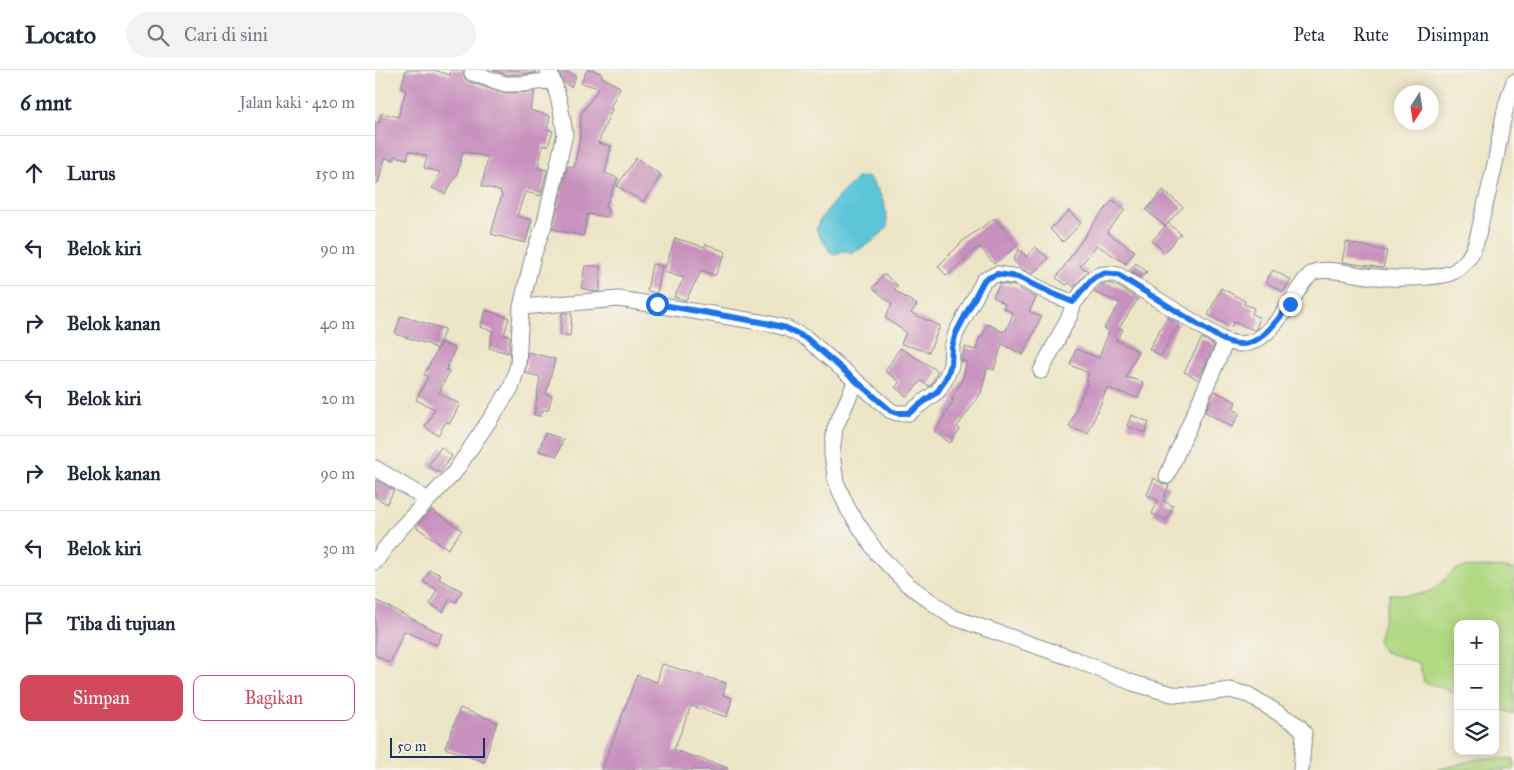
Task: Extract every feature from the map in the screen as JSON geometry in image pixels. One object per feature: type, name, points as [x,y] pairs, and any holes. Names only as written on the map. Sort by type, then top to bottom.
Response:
[{"type":"street","points":[[376,558],[399,530],[454,473],[511,388],[518,365],[521,307],[531,263],[545,222],[565,134],[550,75],[523,84],[505,84],[472,73]]},
{"type":"street","points":[[1041,371],[1070,314],[1073,302],[1095,276],[1109,273],[1118,275],[1226,341],[1241,344],[1255,342],[1270,330],[1290,304],[1303,282],[1315,271],[1331,270],[1378,278],[1438,276],[1454,272],[1468,259],[1476,243],[1495,162],[1507,99],[1514,82]]},
{"type":"street","points":[[521,307],[619,299],[766,323],[786,328],[806,338],[891,411],[909,413],[938,391],[946,378],[951,365],[952,347],[956,333],[984,280],[997,274],[1018,277],[1073,302]]},
{"type":"street","points":[[1167,476],[1226,341]]},
{"type":"street","points":[[856,380],[835,428],[832,454],[837,482],[847,509],[877,553],[907,584],[952,617],[1074,658],[1133,683],[1172,694],[1193,695],[1231,690],[1249,695],[1299,726],[1304,733],[1301,770]]},
{"type":"street","points":[[375,468],[428,500]]},
{"type":"green space","points":[[1467,568],[1514,569],[1514,714],[1499,708],[1499,620],[1454,620],[1454,693],[1424,682],[1419,663],[1383,651],[1378,641],[1390,594],[1422,594],[1435,588],[1456,570]]},
{"type":"green space","points":[[1478,759],[1514,759],[1514,770],[1436,770]]},
{"type":"water","points":[[868,177],[877,188],[883,201],[887,228],[873,241],[852,254],[843,251],[832,255],[816,230],[820,219],[857,178]]},
{"type":"building","points":[[406,70],[434,70],[450,75],[451,70],[458,70],[463,71],[465,79],[469,82],[502,93],[535,92],[530,110],[550,116],[547,129],[553,131],[548,146],[543,145],[538,168],[547,170],[541,196],[525,192],[517,216],[532,220],[525,243],[491,234],[502,194],[500,193],[501,191],[482,186],[488,157],[463,151],[457,175],[445,194],[432,188],[440,172],[424,168],[427,156],[409,151],[407,159],[395,156],[394,160],[385,158],[378,183],[375,183],[375,122],[379,123],[382,113],[398,117],[406,90],[401,88]]},
{"type":"building","points":[[493,70],[535,70],[536,73],[507,75]]},
{"type":"building","points":[[558,70],[576,76],[571,87],[564,83]]},
{"type":"building","points":[[587,70],[593,70],[602,74],[601,77],[620,87],[610,108],[612,109],[598,143],[611,146],[605,173],[618,178],[605,207],[608,208],[606,217],[588,214],[583,236],[552,229],[568,166],[574,167],[580,139],[581,114],[599,88],[581,83]]},
{"type":"building","points":[[636,158],[661,175],[643,202],[617,186]]},
{"type":"building","points":[[1163,190],[1183,207],[1165,226],[1146,210]]},
{"type":"building","points":[[1113,200],[1125,210],[1108,230],[1108,233],[1135,251],[1126,264],[1097,245],[1080,266],[1088,271],[1074,287],[1069,283],[1066,285],[1056,278],[1095,221]]},
{"type":"building","points":[[1069,211],[1081,223],[1063,242],[1050,229]]},
{"type":"building","points":[[995,218],[1017,246],[994,264],[980,247],[973,251],[947,276],[938,266],[964,240]]},
{"type":"building","points":[[1168,223],[1181,234],[1165,252],[1152,241]]},
{"type":"building","points":[[675,238],[704,247],[706,244],[726,252],[715,276],[702,270],[686,300],[674,297],[684,278],[664,272]]},
{"type":"building","points":[[1346,242],[1387,251],[1383,268],[1342,262]]},
{"type":"building","points":[[1035,247],[1048,258],[1032,274],[1022,269],[1013,260],[1019,249],[1026,257]]},
{"type":"building","points":[[1136,263],[1147,272],[1141,278],[1129,271]]},
{"type":"building","points":[[652,264],[662,266],[657,293],[647,291]]},
{"type":"building","points":[[585,266],[600,266],[600,291],[595,292],[581,288]]},
{"type":"building","points":[[1273,270],[1291,280],[1283,292],[1266,282]]},
{"type":"building","points":[[884,274],[898,286],[894,290],[917,305],[911,313],[940,326],[929,352],[901,344],[906,332],[885,318],[892,304],[873,288]]},
{"type":"building","points":[[1109,283],[1138,299],[1119,328],[1123,330],[1116,340],[1138,351],[1126,377],[1143,382],[1138,398],[1107,388],[1088,434],[1069,427],[1088,381],[1086,380],[1089,373],[1070,365],[1076,349],[1099,358],[1109,331],[1104,328],[1120,303],[1094,292],[1101,285]]},
{"type":"building","points":[[1000,284],[1015,286],[1036,298],[1029,311],[1041,317],[1023,355],[1002,344],[994,370],[987,368],[981,393],[957,427],[960,429],[950,443],[934,431],[954,400],[951,399],[962,381],[967,362],[961,361],[965,347],[976,350],[980,336],[982,337],[988,324],[1003,332],[1004,330],[1006,331],[1013,313],[1003,308],[1005,304],[993,297]]},
{"type":"building","points":[[1221,288],[1245,301],[1244,304],[1254,308],[1252,314],[1260,318],[1256,329],[1254,330],[1234,322],[1231,327],[1208,315]]},
{"type":"building","points":[[486,310],[509,318],[504,335],[510,336],[509,353],[489,348],[493,331],[480,327]]},
{"type":"building","points":[[562,313],[572,314],[570,336],[560,335]]},
{"type":"building","points":[[401,316],[445,329],[437,349],[428,344],[395,334]]},
{"type":"building","points":[[1167,317],[1179,324],[1161,356],[1149,349]]},
{"type":"building","points":[[1202,338],[1214,345],[1199,380],[1184,372]]},
{"type":"building","points":[[441,342],[455,349],[446,370],[449,372],[439,393],[460,404],[450,423],[446,422],[438,435],[425,427],[435,409],[416,400],[428,377],[424,375]]},
{"type":"building","points":[[900,348],[938,371],[931,385],[929,386],[921,381],[907,397],[895,387],[900,382],[885,371]]},
{"type":"building","points":[[528,352],[555,359],[546,394],[552,396],[548,410],[543,410],[541,416],[534,415],[540,377],[525,373]]},
{"type":"building","points":[[1215,391],[1236,402],[1233,409],[1240,413],[1232,427],[1205,412]]},
{"type":"building","points":[[1131,415],[1149,422],[1145,433],[1127,426]]},
{"type":"building","points":[[545,433],[563,439],[557,456],[539,451]]},
{"type":"building","points":[[441,447],[452,456],[440,473],[428,466]]},
{"type":"building","points":[[1154,478],[1163,484],[1169,485],[1163,501],[1173,506],[1167,520],[1152,514],[1158,500],[1147,495]]},
{"type":"building","points":[[376,480],[394,490],[387,504],[375,497]]},
{"type":"building","points":[[432,510],[462,530],[448,549],[416,527]]},
{"type":"building","points":[[430,570],[441,575],[439,579],[462,591],[456,602],[450,599],[443,612],[430,604],[437,589],[423,582]]},
{"type":"building","points":[[375,600],[442,634],[437,645],[404,631],[390,663],[375,655]]},
{"type":"building","points":[[662,664],[726,683],[723,695],[732,698],[727,717],[691,706],[674,750],[728,768],[727,770],[602,770],[637,675],[657,682]]},
{"type":"building","points":[[460,708],[497,722],[484,762],[445,748]]},
{"type":"route","points":[[657,304],[786,328],[806,338],[825,353],[891,411],[903,414],[909,413],[938,391],[951,365],[952,347],[956,333],[984,280],[997,274],[1018,277],[1073,302],[1095,276],[1109,273],[1118,275],[1220,338],[1241,344],[1255,342],[1262,337],[1270,330],[1290,304]]}]
